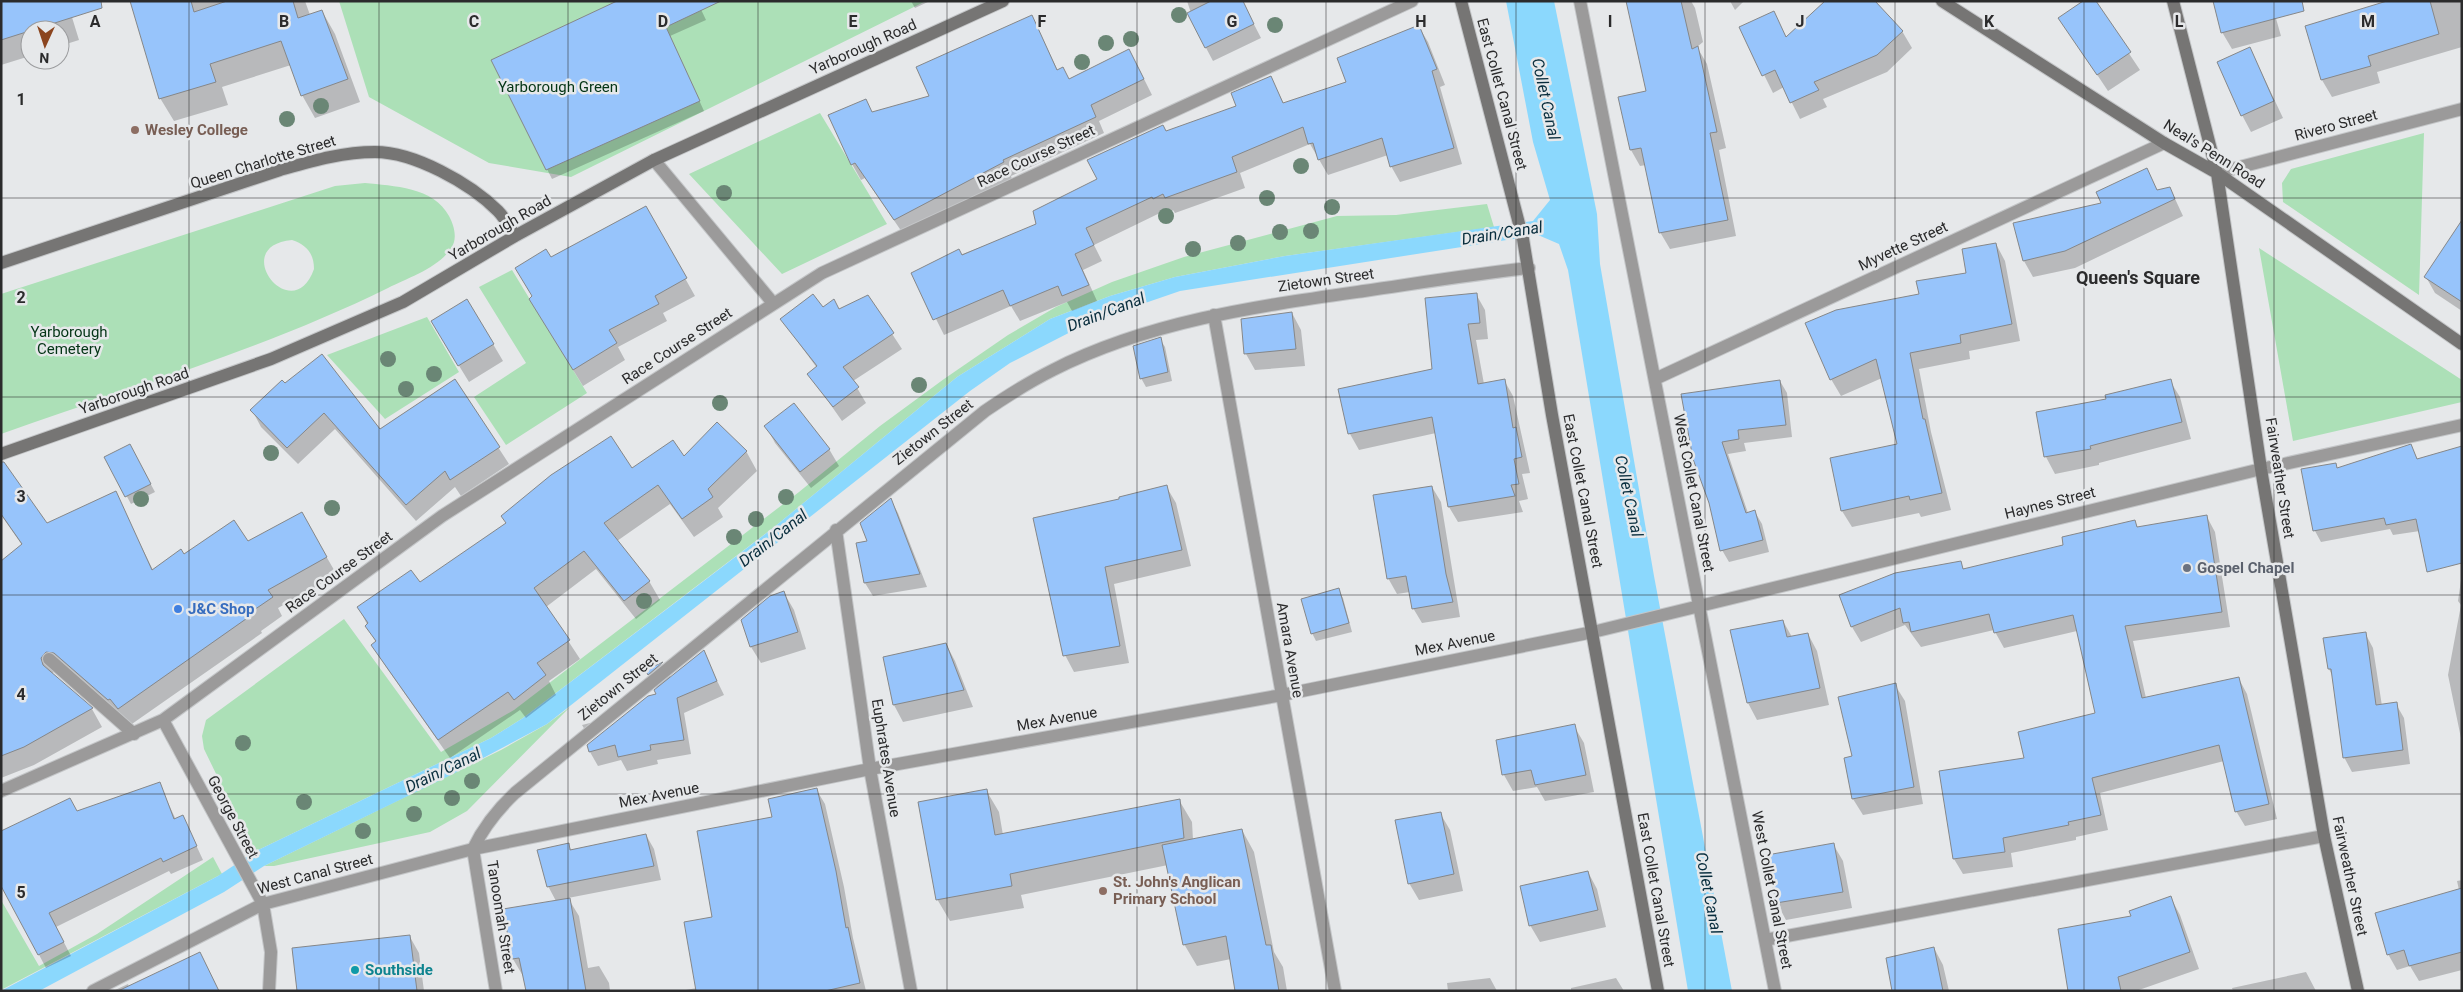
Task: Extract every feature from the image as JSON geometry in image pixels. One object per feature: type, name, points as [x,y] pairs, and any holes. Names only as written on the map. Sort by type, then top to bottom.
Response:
[{"type":"street","name":"Yarborough Road","points":[[1,454],[280,355],[402,302],[515,236],[654,160],[1003,1]]},
{"type":"street","name":"Race Course Street","points":[[1,791],[163,720],[442,516],[773,303],[831,269],[1412,1]]},
{"type":"street","name":"East Collet Canal Street","points":[[1461,1],[1520,222],[1552,415],[1658,991]]},
{"type":"street","name":"West Collet Canal Street","points":[[1580,1],[1775,991]]},
{"type":"street","name":"Neal's Penn Road","points":[[1942,1],[2164,143],[2218,173],[2462,344]]},
{"type":"street","name":"Fairweather Street","points":[[2173,1],[2218,173],[2261,469],[2324,836],[2358,991]]},
{"type":"street","name":"Rivero Street","points":[[2218,173],[2462,109]]},
{"type":"street","name":"Myvette Street","points":[[1655,379],[2164,143]]},
{"type":"street","name":"Queen Charlotte Street","points":[[1,263],[280,170],[318,159],[350,153],[377,152],[402,156],[452,178],[499,212],[515,236]]},
{"type":"street","points":[[654,160],[773,303]]},
{"type":"street","name":"Zietown Street","points":[[473,849],[482,830],[493,814],[515,793],[836,530],[985,411],[1020,388],[1090,353],[1214,315],[1269,304],[1529,268]]},
{"type":"street","name":"Amara Avenue","points":[[1214,315],[1335,991]]},
{"type":"street","name":"Haynes Street","points":[[1647,619],[2261,469],[2462,425]]},
{"type":"street","name":"Euphrates Avenue","points":[[836,530],[870,769],[911,991]]},
{"type":"street","name":"Mex Avenue","points":[[473,849],[870,769],[1282,695],[1593,632],[1647,619]]},
{"type":"street","points":[[48,659],[134,734]]},
{"type":"street","name":"George Street","points":[[163,720],[248,880],[263,904],[271,952],[269,991]]},
{"type":"street","points":[[1765,940],[2324,836]]},
{"type":"street","name":"West Canal Street","points":[[94,991],[263,904],[473,849]]},
{"type":"street","name":"Tanoomah Street","points":[[473,849],[496,991]]},
{"type":"green space","name":"Yarborough Green","points":[[339,1],[926,1],[571,177],[489,163],[369,97]]},
{"type":"green space","points":[[820,113],[887,224],[782,274],[689,174]]},
{"type":"green space","points":[[2424,133],[2419,295],[2283,202],[2282,183],[2291,169]]},
{"type":"green space","name":"Yarborough Cemetery","points":[[365,183],[400,187],[423,194],[442,206],[449,216],[454,232],[453,244],[446,255],[422,272],[294,330],[197,367],[1,434],[1,294],[335,186]],"holes":[[[292,240],[309,251],[313,259],[314,269],[304,285],[293,291],[281,288],[271,279],[265,268],[265,256],[273,245]]]},
{"type":"green space","points":[[1487,204],[1494,227],[1285,256],[1175,277],[1110,296],[1050,319],[957,377],[773,528],[523,718],[491,738],[254,852],[204,749],[202,736],[206,720],[344,619],[441,752],[514,710],[799,492],[880,426],[1008,335],[1056,307],[1112,282],[1184,257],[1337,216],[1396,215]]},
{"type":"green space","points":[[2259,248],[2462,380],[2462,402],[2293,441]]},
{"type":"green space","points":[[512,270],[587,393],[506,445],[474,397],[526,363],[479,287]]},
{"type":"green space","points":[[427,317],[459,372],[385,419],[327,355]]},
{"type":"green space","points":[[570,707],[467,811],[430,832],[274,866],[264,866],[501,750],[547,724]]},
{"type":"green space","points":[[213,857],[222,874],[1,990],[1,900],[39,966],[97,934]]},
{"type":"water","points":[[1506,1],[1554,1],[1597,214],[1600,264],[1654,576],[1732,991],[1688,991],[1568,270],[1559,244],[1538,235],[1180,291],[1090,322],[1010,363],[970,391],[547,724],[455,773],[264,866],[224,892],[39,991],[1,991],[218,876],[254,852],[491,738],[523,718],[773,528],[957,377],[1050,319],[1110,296],[1175,277],[1285,256],[1533,221],[1550,200],[1533,142]]},
{"type":"building","points":[[1,1],[101,1],[102,8],[64,20],[20,20],[20,34],[1,40]]},
{"type":"building","points":[[130,1],[191,1],[194,12],[227,1],[293,1],[298,18],[322,10],[348,79],[301,96],[281,41],[210,64],[216,82],[159,99]]},
{"type":"building","points":[[617,1],[721,1],[666,27],[700,101],[546,170],[491,60]]},
{"type":"building","points":[[1211,1],[1243,1],[1254,24],[1205,48],[1187,13]]},
{"type":"building","points":[[1626,1],[1681,1],[1692,49],[1698,46],[1717,132],[1710,133],[1728,220],[1659,233],[1641,148],[1630,150],[1618,97],[1646,91]]},
{"type":"building","points":[[1825,1],[1875,1],[1903,31],[1877,55],[1814,82],[1819,90],[1790,103],[1775,70],[1762,76],[1739,27],[1774,11],[1786,37]]},
{"type":"building","points":[[2083,1],[2096,1],[2131,52],[2097,75],[2058,18]]},
{"type":"building","points":[[2213,1],[2302,1],[2304,11],[2221,33]]},
{"type":"building","points":[[2387,1],[2430,1],[2439,34],[2368,56],[2371,66],[2321,80],[2305,26]]},
{"type":"building","points":[[1032,15],[1057,70],[1063,67],[1069,79],[1129,49],[1144,79],[1091,105],[1096,117],[1003,160],[1004,162],[894,220],[855,163],[851,165],[828,115],[866,99],[872,112],[929,96],[916,67]]},
{"type":"building","points":[[1419,25],[1437,69],[1432,71],[1454,148],[1390,167],[1382,138],[1318,160],[1313,143],[1308,144],[1303,127],[1232,157],[1237,172],[1165,198],[1163,194],[1153,199],[1152,197],[1086,228],[1094,245],[1075,254],[1089,285],[1062,296],[1058,286],[1010,306],[1003,290],[933,320],[911,273],[959,249],[962,255],[1036,224],[1033,211],[1097,179],[1087,160],[1163,125],[1166,131],[1236,106],[1231,93],[1271,76],[1283,103],[1346,82],[1337,58]]},
{"type":"building","points":[[2250,47],[2274,101],[2241,116],[2217,62]]},
{"type":"building","points":[[2147,168],[2157,190],[2170,187],[2175,199],[2065,251],[2023,261],[2013,223],[2101,203],[2096,192]]},
{"type":"building","points":[[646,206],[687,278],[655,296],[659,304],[609,330],[617,343],[573,370],[529,299],[532,296],[515,268],[546,249],[551,257]]},
{"type":"building","points":[[2462,220],[2462,302],[2424,277]]},
{"type":"building","points":[[1996,243],[2012,324],[1960,335],[1961,343],[1910,353],[1923,419],[1925,419],[1942,493],[1910,500],[1909,496],[1841,511],[1830,458],[1897,444],[1876,359],[1830,380],[1805,323],[1836,310],[1919,294],[1916,281],[1966,273],[1962,249]]},
{"type":"building","points":[[1477,293],[1480,323],[1468,324],[1478,384],[1505,379],[1513,428],[1516,427],[1522,457],[1514,459],[1519,484],[1511,485],[1515,496],[1448,507],[1432,417],[1348,434],[1338,389],[1432,369],[1425,298]]},
{"type":"building","points":[[813,294],[823,307],[834,299],[839,309],[868,295],[894,333],[843,367],[859,387],[833,407],[807,374],[817,366],[780,319]]},
{"type":"building","points":[[467,299],[494,344],[458,366],[431,321]]},
{"type":"building","points":[[1292,312],[1296,349],[1244,354],[1241,319]]},
{"type":"building","points":[[1161,337],[1168,372],[1140,379],[1133,346]]},
{"type":"building","points":[[322,354],[380,429],[455,379],[500,447],[450,480],[445,471],[406,505],[324,413],[287,448],[250,410],[282,380],[285,383]]},
{"type":"building","points":[[2171,379],[2182,422],[2090,446],[2091,449],[2044,457],[2036,412],[2106,399],[2105,395]]},
{"type":"building","points":[[1780,380],[1786,425],[1738,430],[1739,439],[1722,442],[1746,513],[1755,510],[1763,540],[1720,551],[1709,503],[1693,459],[1681,394]]},
{"type":"building","points":[[794,403],[830,449],[800,472],[764,426]]},
{"type":"building","points":[[717,422],[747,451],[708,489],[713,497],[682,519],[658,485],[604,523],[650,581],[624,601],[584,551],[534,588],[570,640],[537,663],[546,675],[514,700],[508,692],[438,740],[371,645],[376,641],[365,626],[368,623],[357,607],[411,570],[420,582],[506,523],[501,516],[551,475],[611,436],[632,468],[673,440],[684,456]]},
{"type":"building","points":[[130,444],[151,484],[125,497],[104,457]]},
{"type":"building","points":[[2411,444],[2417,459],[2462,446],[2462,563],[2427,572],[2416,519],[2386,525],[2384,518],[2313,531],[2301,469],[2336,463],[2337,468]]},
{"type":"building","points":[[1,462],[4,462],[47,523],[116,491],[152,570],[181,549],[184,554],[234,520],[248,541],[302,512],[327,557],[268,590],[273,597],[251,612],[253,614],[118,709],[110,699],[108,700],[54,653],[46,652],[41,658],[43,665],[93,708],[24,747],[1,756],[1,561],[22,544],[1,514]]},
{"type":"building","points":[[1167,485],[1182,550],[1105,567],[1120,646],[1063,656],[1033,518],[1119,499],[1119,497]]},
{"type":"building","points":[[1432,486],[1446,574],[1453,602],[1412,609],[1406,576],[1387,579],[1373,495]]},
{"type":"building","points":[[891,498],[920,574],[864,583],[856,543],[867,541],[860,523]]},
{"type":"building","points":[[2207,515],[2222,612],[2125,626],[2142,698],[2239,677],[2269,804],[2235,812],[2219,745],[2092,778],[2101,815],[2068,822],[2069,825],[2003,838],[2005,852],[1953,859],[1939,771],[2024,758],[2018,732],[2095,713],[2073,615],[1994,633],[1989,614],[1911,632],[1909,622],[1903,623],[1900,608],[1851,627],[1839,595],[1895,573],[1961,561],[1963,569],[2063,545],[2062,537],[2135,520],[2137,527]]},
{"type":"building","points":[[1339,588],[1349,623],[1311,634],[1301,599]]},
{"type":"building","points":[[784,591],[798,632],[750,647],[741,620],[770,596]]},
{"type":"building","points":[[1783,620],[1787,637],[1808,633],[1820,688],[1747,703],[1730,630]]},
{"type":"building","points":[[2366,632],[2376,705],[2397,702],[2403,750],[2343,758],[2331,669],[2328,669],[2323,638]]},
{"type":"building","points":[[946,643],[964,690],[893,705],[883,657]]},
{"type":"building","points":[[704,650],[717,681],[677,698],[684,740],[650,745],[651,750],[618,757],[615,745],[589,752],[587,745],[648,696],[656,694],[654,690]]},
{"type":"building","points":[[663,662],[648,675],[645,670]]},
{"type":"building","points":[[1896,683],[1914,787],[1852,799],[1844,758],[1852,756],[1838,697]]},
{"type":"building","points":[[1575,724],[1586,775],[1535,785],[1531,770],[1502,775],[1496,740]]},
{"type":"building","points":[[160,782],[174,819],[183,815],[197,846],[163,862],[161,858],[49,913],[64,942],[38,955],[1,886],[1,831],[70,798],[77,811]]},
{"type":"building","points":[[817,788],[836,871],[846,928],[848,927],[860,983],[825,991],[696,991],[684,922],[712,917],[697,831],[772,817],[768,799]]},
{"type":"building","points":[[987,789],[995,835],[1180,799],[1184,838],[1010,874],[1012,886],[936,900],[918,802]]},
{"type":"building","points":[[1441,812],[1454,874],[1408,884],[1395,820]]},
{"type":"building","points":[[1242,829],[1266,945],[1271,945],[1279,991],[1235,991],[1226,936],[1183,945],[1162,845]]},
{"type":"building","points":[[646,834],[654,866],[547,887],[537,850],[569,843],[570,850]]},
{"type":"building","points":[[1834,843],[1843,892],[1776,903],[1767,855]]},
{"type":"building","points":[[1588,871],[1598,910],[1529,926],[1520,886]]},
{"type":"building","points":[[2462,888],[2462,952],[2409,966],[2404,950],[2387,955],[2375,913]]},
{"type":"building","points":[[2171,896],[2190,952],[2118,977],[2121,991],[2068,991],[2058,929],[2131,916],[2129,911]]},
{"type":"building","points":[[570,898],[586,991],[526,991],[519,958],[512,959],[503,909]]},
{"type":"building","name":"Southside","points":[[410,935],[417,991],[297,991],[292,948]]},
{"type":"building","points":[[1934,947],[1943,991],[1892,991],[1886,958]]},
{"type":"building","points":[[200,952],[219,991],[118,991]]},
{"type":"place","name":"Wesley College","points":[[135,130]]},
{"type":"place","name":"Gospel Chapel","points":[[2187,568]]},
{"type":"place","name":"J&C Shop","points":[[178,609]]},
{"type":"place","name":"St. John's Anglican Primary School","points":[[1103,891]]},
{"type":"place","name":"Southside","points":[[355,970]]},
{"type":"district","name":"Queen's Square","points":[[2138,277]]},
{"type":"water label","name":"Collet Canal","points":[[1546,99]]},
{"type":"water label","name":"Drain/Canal","points":[[1502,233]]},
{"type":"water label","name":"Drain/Canal","points":[[1106,312]]},
{"type":"water label","name":"Collet Canal","points":[[1629,496]]},
{"type":"water label","name":"Drain/Canal","points":[[773,538]]},
{"type":"water label","name":"Drain/Canal","points":[[443,770]]},
{"type":"water label","name":"Collet Canal","points":[[1709,893]]}]
